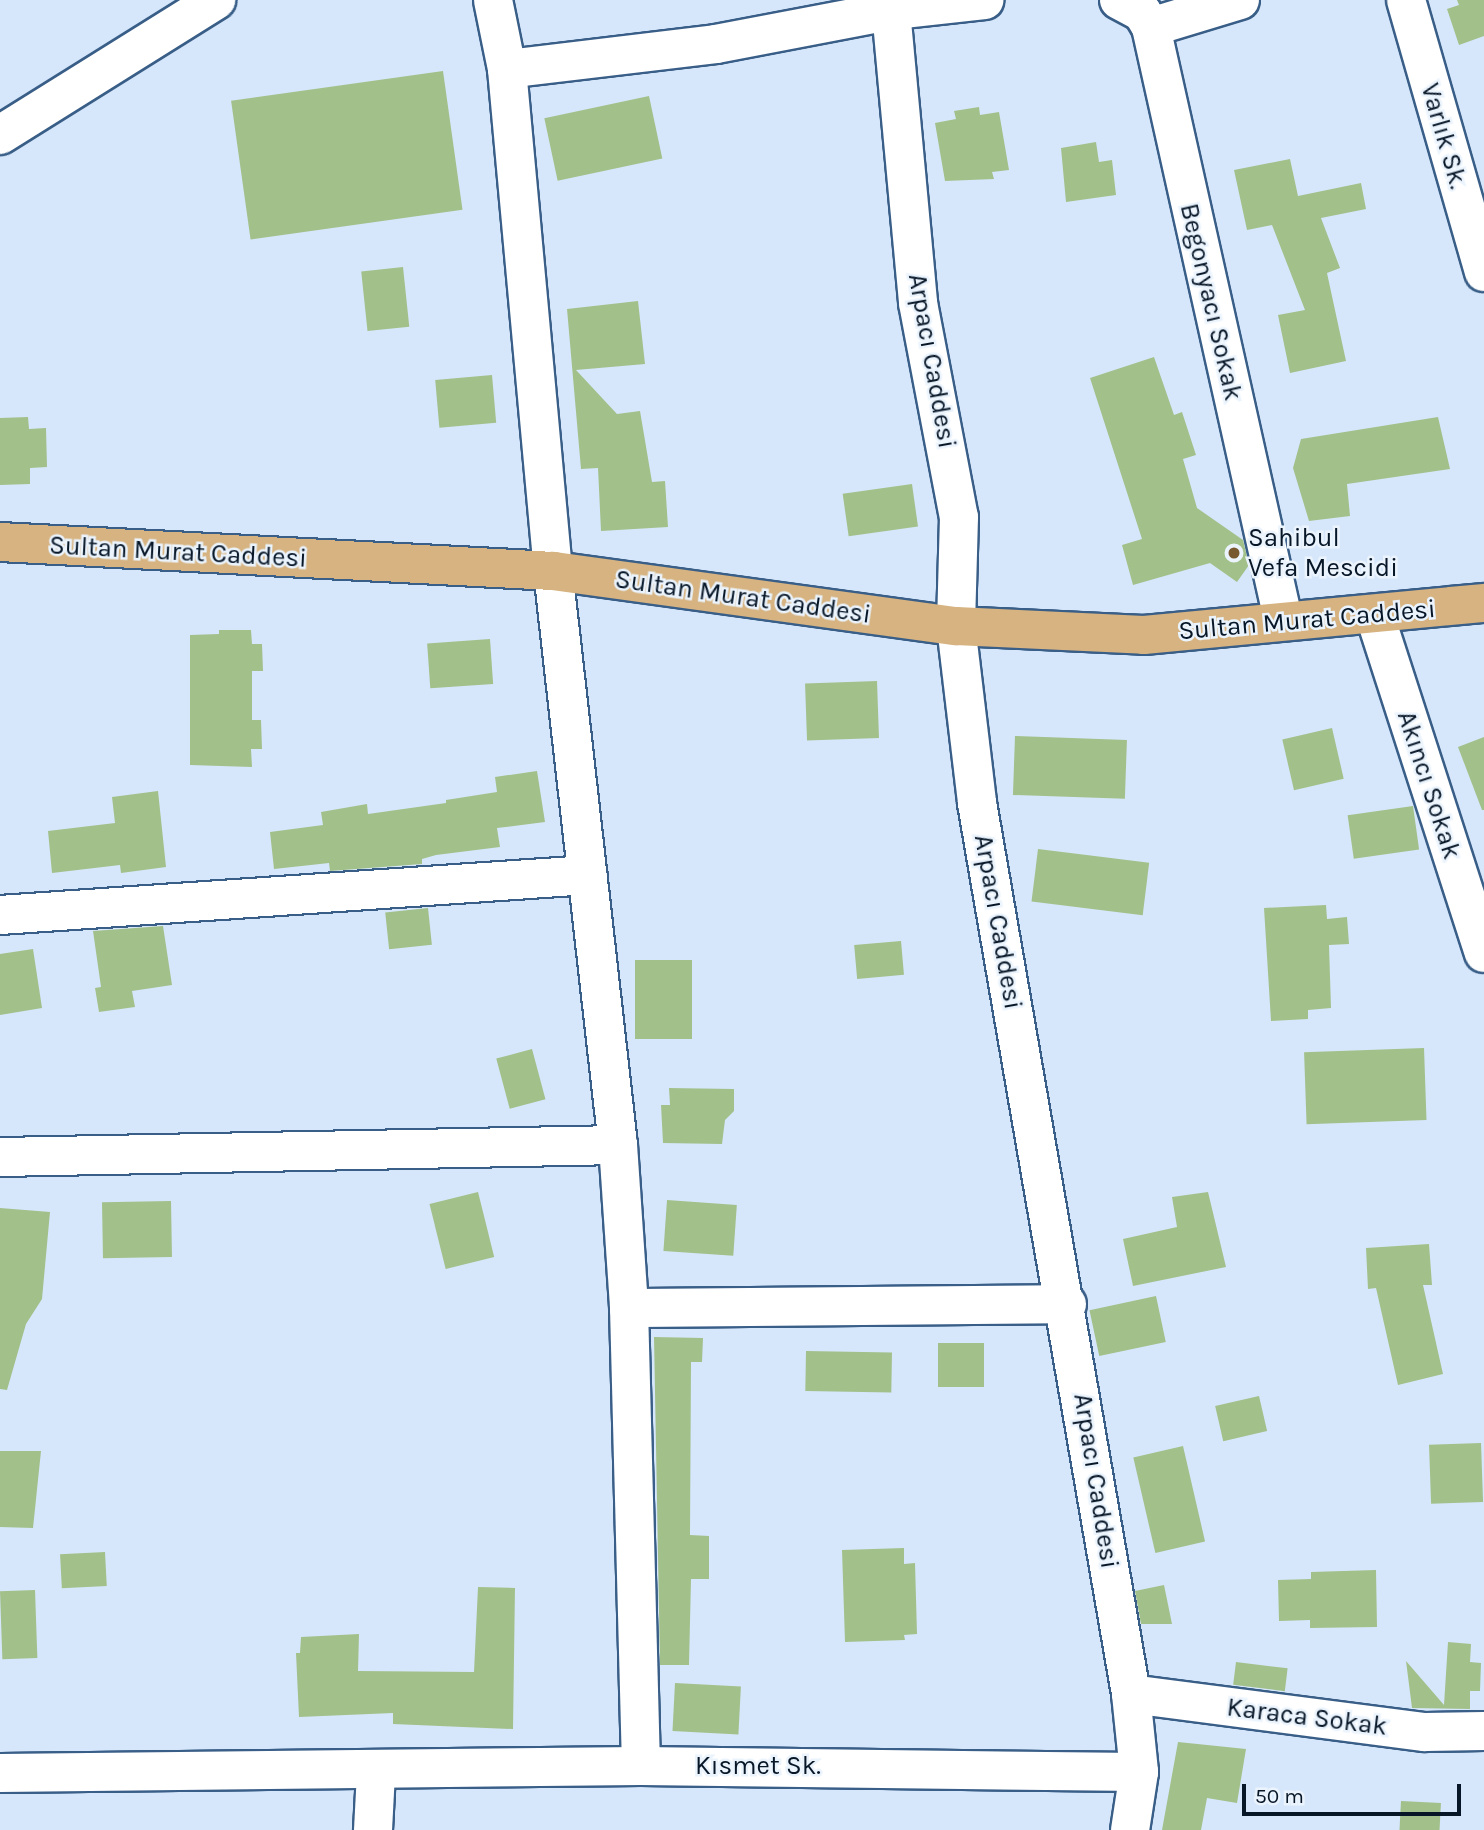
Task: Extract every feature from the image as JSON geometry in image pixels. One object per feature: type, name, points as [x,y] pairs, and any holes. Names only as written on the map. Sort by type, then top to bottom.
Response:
[{"type":"main road","name":"Sultan Murat Caddesi","points":[[0,542],[553,571],[957,626],[1144,635],[1283,619],[1375,616],[1484,603]]},
{"type":"street","points":[[493,0],[507,68],[553,571],[618,1145],[629,1308],[641,1766]]},
{"type":"street","points":[[507,68],[716,44],[892,5],[984,0]]},
{"type":"street","points":[[1119,0],[1142,12],[1151,27],[1241,0]]},
{"type":"street","name":"Varlık Sk.","points":[[1406,0],[1475,209],[1484,272]]},
{"type":"street","name":"Arpacı Caddesi","points":[[892,5],[918,303],[959,517],[957,626],[977,803],[1044,1205],[1067,1304],[1131,1694],[1139,1772],[1130,1830]]},
{"type":"street","points":[[0,135],[199,6]]},
{"type":"street","name":"Begonyacı Sokak","points":[[1151,27],[1283,619]]},
{"type":"street","name":"Akıncı Sokak","points":[[1375,616],[1484,953]]},
{"type":"street","points":[[0,915],[588,875]]},
{"type":"street","points":[[0,1157],[618,1145]]},
{"type":"street","points":[[629,1308],[1067,1304]]},
{"type":"street","name":"Karaca Sokak","points":[[1131,1694],[1425,1732],[1484,1731]]},
{"type":"street","name":"Kısmet Sk.","points":[[0,1773],[376,1772],[641,1766],[1139,1772]]},
{"type":"street","points":[[373,1830],[376,1772]]},
{"type":"building","points":[[1457,0],[1484,0],[1484,36],[1459,45],[1447,9],[1459,5]]},
{"type":"building","points":[[443,71],[462,210],[251,239],[231,101]]},
{"type":"building","points":[[649,96],[662,159],[558,181],[544,118]]},
{"type":"building","points":[[979,107],[980,115],[999,112],[1009,170],[992,172],[994,179],[945,181],[935,123],[956,119],[954,111]]},
{"type":"building","points":[[1096,142],[1099,162],[1112,160],[1116,195],[1066,202],[1061,148]]},
{"type":"building","points":[[1290,159],[1298,196],[1361,183],[1366,209],[1321,218],[1340,268],[1327,273],[1346,361],[1290,373],[1278,315],[1305,310],[1272,225],[1247,230],[1234,170]]},
{"type":"building","points":[[403,267],[409,327],[368,331],[361,271]]},
{"type":"building","points":[[638,301],[645,364],[576,370],[617,414],[640,411],[652,482],[665,481],[668,527],[601,531],[598,468],[581,469],[567,309]]},
{"type":"building","points":[[1154,357],[1174,415],[1182,412],[1196,455],[1183,459],[1197,508],[1243,540],[1249,565],[1237,582],[1210,563],[1133,585],[1122,545],[1142,539],[1090,378]]},
{"type":"building","points":[[492,375],[496,423],[439,428],[435,380]]},
{"type":"building","points":[[28,417],[29,429],[46,428],[47,467],[30,468],[30,484],[0,485],[0,418]]},
{"type":"building","points":[[1438,417],[1450,469],[1347,484],[1350,516],[1309,521],[1293,468],[1301,439]]},
{"type":"building","points":[[912,484],[918,527],[849,536],[843,494]]},
{"type":"building","points":[[219,630],[251,630],[252,644],[262,644],[263,671],[252,671],[252,720],[261,720],[262,749],[251,749],[252,767],[190,765],[190,635],[219,634]]},
{"type":"building","points":[[490,639],[493,684],[430,688],[427,643]]},
{"type":"building","points":[[877,681],[879,738],[807,740],[805,684]]},
{"type":"building","points":[[1332,728],[1344,779],[1294,790],[1282,739]]},
{"type":"building","points":[[1015,736],[1127,740],[1125,799],[1013,795]]},
{"type":"building","points":[[1484,737],[1484,810],[1482,810],[1458,747]]},
{"type":"building","points":[[537,771],[545,822],[497,828],[500,847],[436,855],[422,859],[422,864],[330,871],[329,863],[274,869],[270,832],[323,825],[321,812],[367,804],[368,814],[446,803],[446,800],[497,792],[495,777]]},
{"type":"building","points":[[158,791],[166,867],[121,873],[120,865],[52,873],[48,831],[115,823],[112,797]]},
{"type":"building","points":[[1413,806],[1419,850],[1354,859],[1348,815]]},
{"type":"building","points":[[1038,849],[1149,863],[1143,915],[1032,902]]},
{"type":"building","points":[[1326,905],[1327,919],[1347,917],[1349,944],[1329,945],[1331,1008],[1308,1010],[1308,1019],[1271,1021],[1264,908]]},
{"type":"building","points":[[428,908],[432,945],[389,949],[385,912]]},
{"type":"building","points":[[163,926],[172,985],[132,991],[135,1007],[99,1012],[95,988],[101,987],[93,931]]},
{"type":"building","points":[[901,941],[904,975],[857,979],[854,945]]},
{"type":"building","points":[[33,949],[42,1008],[0,1015],[0,954]]},
{"type":"building","points":[[635,960],[692,960],[692,1039],[635,1039]]},
{"type":"building","points":[[1424,1048],[1427,1120],[1307,1124],[1304,1052]]},
{"type":"building","points":[[532,1049],[545,1099],[510,1109],[496,1059]]},
{"type":"building","points":[[669,1088],[734,1089],[734,1111],[725,1120],[722,1144],[663,1143],[661,1105],[670,1105]]},
{"type":"building","points":[[478,1192],[494,1257],[446,1269],[429,1204]]},
{"type":"building","points":[[1208,1192],[1226,1267],[1133,1286],[1123,1239],[1177,1227],[1172,1197]]},
{"type":"building","points":[[667,1200],[737,1205],[733,1256],[663,1251]]},
{"type":"building","points":[[171,1201],[172,1257],[103,1258],[102,1202]]},
{"type":"building","points":[[0,1208],[50,1212],[42,1299],[26,1324],[7,1390],[0,1389]]},
{"type":"building","points":[[1429,1244],[1432,1285],[1423,1285],[1443,1374],[1398,1385],[1376,1288],[1368,1289],[1366,1248]]},
{"type":"building","points":[[1156,1296],[1166,1342],[1099,1356],[1089,1310]]},
{"type":"building","points":[[654,1337],[703,1338],[702,1362],[691,1362],[690,1535],[709,1536],[709,1579],[691,1579],[689,1665],[660,1665]]},
{"type":"building","points":[[938,1343],[984,1343],[984,1387],[938,1387]]},
{"type":"building","points":[[806,1351],[892,1353],[891,1392],[805,1391]]},
{"type":"building","points":[[1259,1396],[1267,1431],[1223,1441],[1215,1406]]},
{"type":"building","points":[[1481,1443],[1483,1502],[1431,1504],[1429,1445]]},
{"type":"building","points":[[1183,1446],[1205,1541],[1155,1553],[1133,1457]]},
{"type":"building","points":[[0,1451],[41,1451],[33,1528],[0,1527]]},
{"type":"building","points":[[904,1548],[904,1564],[915,1563],[917,1634],[904,1635],[905,1640],[845,1642],[842,1550]]},
{"type":"building","points":[[105,1552],[107,1586],[62,1588],[60,1554]]},
{"type":"building","points":[[1376,1570],[1377,1627],[1310,1628],[1310,1620],[1279,1621],[1278,1580],[1311,1579],[1311,1572]]},
{"type":"building","points":[[1164,1585],[1172,1624],[1141,1624],[1135,1591]]},
{"type":"building","points":[[478,1587],[515,1588],[513,1729],[393,1724],[393,1713],[299,1717],[296,1653],[300,1653],[301,1637],[359,1634],[358,1671],[474,1672]]},
{"type":"building","points":[[35,1590],[37,1658],[2,1659],[0,1591]]},
{"type":"building","points":[[1448,1642],[1471,1644],[1470,1662],[1481,1663],[1480,1691],[1470,1691],[1470,1709],[1412,1708],[1406,1661],[1444,1705]]},
{"type":"building","points":[[1236,1662],[1288,1668],[1285,1691],[1233,1685]]},
{"type":"building","points":[[675,1683],[741,1686],[738,1734],[672,1731]]},
{"type":"building","points":[[1178,1742],[1246,1749],[1237,1803],[1207,1798],[1201,1830],[1162,1830]]},
{"type":"building","points":[[1401,1801],[1441,1803],[1440,1830],[1399,1830]]},
{"type":"place","name":"Sahibul Vefa Mescidi","points":[[1234,553]]}]
